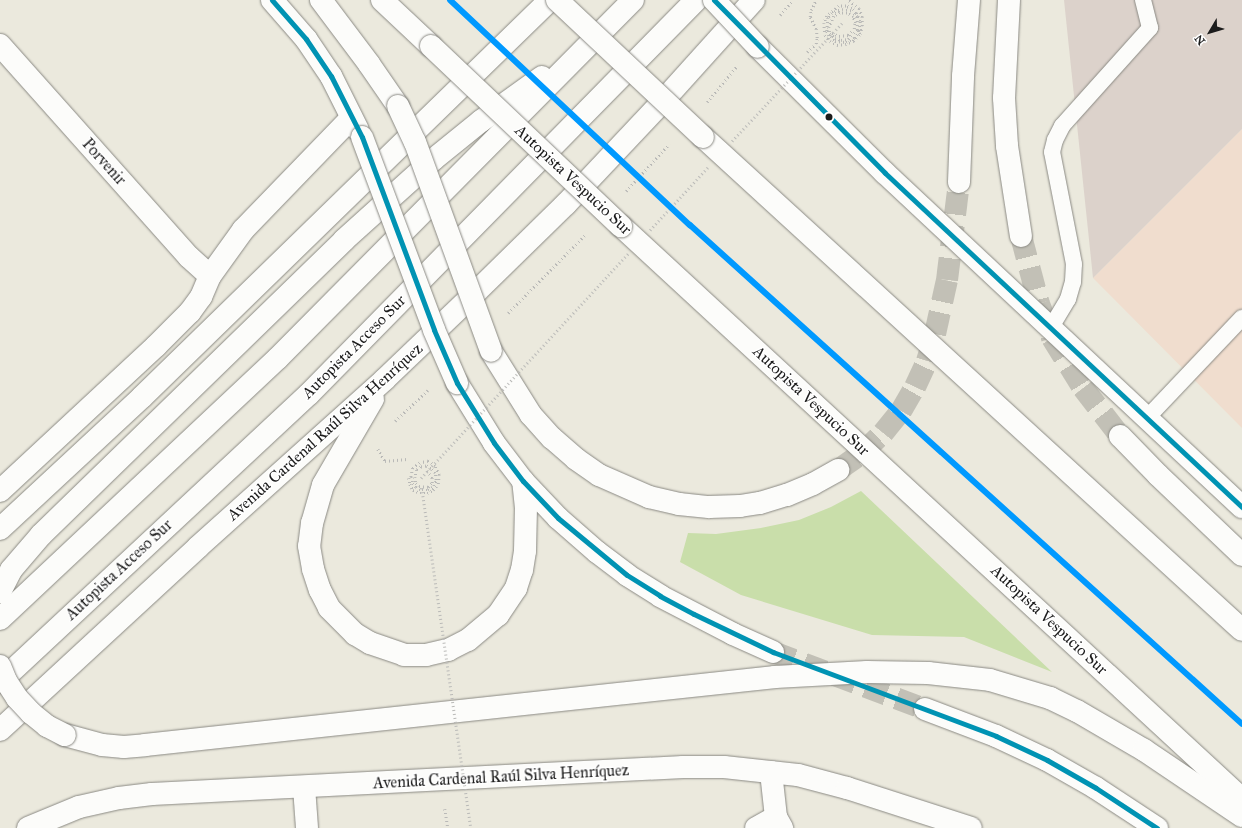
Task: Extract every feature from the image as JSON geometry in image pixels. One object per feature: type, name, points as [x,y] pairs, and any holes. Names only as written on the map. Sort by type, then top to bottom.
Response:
[{"type":"main road","points":[[272,0],[306,39],[331,76],[362,137],[434,330],[457,383],[494,443],[523,481],[558,518],[597,552],[627,575],[660,596],[694,614],[773,652]]},
{"type":"main road","points":[[321,0],[369,64],[398,106],[415,142],[492,351],[531,415],[552,438],[576,459],[599,475],[649,497],[679,504],[709,507],[740,506],[760,503],[787,495],[813,484],[838,470]]},
{"type":"main road","name":"Autopista Vespucio Sur","points":[[382,0],[621,226],[1242,799]]},
{"type":"main road","points":[[0,529],[142,397],[550,0]]},
{"type":"main road","points":[[557,0],[703,137],[1242,630]]},
{"type":"main road","points":[[0,619],[278,358],[633,0]]},
{"type":"main road","name":"Autopista Acceso Sur","points":[[0,682],[309,394],[696,0]]},
{"type":"main road","name":"Avenida Cardenal Raúl Silva Henríquez","points":[[0,730],[198,547],[385,379],[566,204],[662,102],[754,0]]},
{"type":"main road","points":[[959,182],[963,76],[969,0]]},
{"type":"main road","points":[[1009,0],[1004,98],[1008,146],[1021,236]]},
{"type":"main road","points":[[716,1],[758,47],[885,173],[1242,508]]},
{"type":"main road","name":"Porvenir","points":[[0,44],[189,257],[210,276]]},
{"type":"main road","points":[[0,592],[11,570],[23,555],[388,199],[481,121],[581,51]]},
{"type":"main road","points":[[0,491],[178,325],[201,297],[210,276],[243,230],[351,118]]},
{"type":"main road","points":[[385,379],[324,485],[312,523],[309,546],[313,569],[320,590],[329,608],[355,634],[386,650],[404,655],[426,655],[448,650],[468,640],[486,627],[508,602],[516,588],[522,570],[525,551],[526,510],[523,481]]},
{"type":"main road","points":[[1120,436],[1158,475],[1242,555]]},
{"type":"main road","points":[[0,666],[10,686],[31,713],[47,726],[65,735],[102,745],[145,745],[775,677],[867,672],[928,673],[990,680],[1050,698],[1076,711],[1144,750],[1242,816]]},
{"type":"main road","points":[[925,709],[996,736],[1047,760],[1096,788],[1157,828]]},
{"type":"main road","name":"Avenida Cardenal Raúl Silva Henríquez","points":[[28,828],[79,807],[119,798],[152,794],[683,767],[724,767],[798,775],[847,788],[971,828]]},
{"type":"main road","points":[[756,828],[779,822],[771,772]]},
{"type":"main road","points":[[304,787],[307,828]]},
{"type":"lane","points":[[1050,329],[1068,299],[1073,282],[1074,264],[1052,152],[1055,140],[1062,126],[1150,28],[1143,0]]},
{"type":"lane","points":[[1147,418],[1242,318]]},
{"type":"path","points":[[776,19],[793,0]]},
{"type":"path","points":[[807,52],[816,44],[816,29],[810,17],[811,10],[816,0]]},
{"type":"path","points":[[832,33],[839,36],[848,35],[854,29],[855,23],[853,17],[847,13],[840,13],[834,16],[829,27],[830,33],[835,38],[841,40],[848,38],[857,30],[857,17],[851,11],[843,9],[832,13],[828,18],[827,31],[830,37],[835,41],[846,42],[854,38],[859,31],[860,21],[852,8],[839,6],[827,16],[824,23],[825,35],[833,44],[845,44],[853,41],[860,34],[862,17],[859,9],[848,0]]},
{"type":"path","points":[[702,107],[742,60]]},
{"type":"path","points":[[625,193],[671,142]]},
{"type":"path","points":[[503,319],[588,232]]},
{"type":"path","points":[[392,424],[432,386]]},
{"type":"path","points":[[377,446],[385,461],[407,459]]},
{"type":"path","points":[[409,478],[413,490],[420,493],[427,494],[438,484],[439,475],[435,466],[428,461],[420,463],[413,468],[413,483],[422,490],[428,490],[434,486],[436,480],[434,473],[426,466],[421,466],[417,470],[415,477],[416,483],[422,488],[470,828]]},
{"type":"path","points":[[422,488],[428,487],[432,483],[432,478],[427,471]]},
{"type":"path","points":[[445,806],[448,828]]},
{"type":"shaded area","points":[[1064,0],[1242,0],[1242,129],[1093,278]]},
{"type":"shaded area","points":[[1242,129],[1242,428],[1093,278]]},
{"type":"green space","points":[[861,491],[1052,672],[964,637],[872,635],[741,595],[680,562],[688,533],[716,534],[761,528],[799,520],[831,507]]},
{"type":"tunnel","points":[[838,470],[862,453],[883,433],[901,411],[915,387],[927,361],[935,334],[947,280],[959,182]]},
{"type":"tunnel","points":[[1021,236],[1039,304],[1052,338],[1083,388],[1120,436]]},
{"type":"tunnel","points":[[773,652],[925,709]]},
{"type":"transit line","points":[[272,0],[306,39],[331,76],[362,137],[434,330],[457,383],[494,443],[523,481],[558,518],[627,575],[660,596],[694,614],[773,652],[996,736],[1047,760],[1096,788],[1157,828]]},
{"type":"transit line","points":[[450,0],[690,225],[1242,724]]},
{"type":"transit line","points":[[714,0],[885,173],[1242,507]]}]
